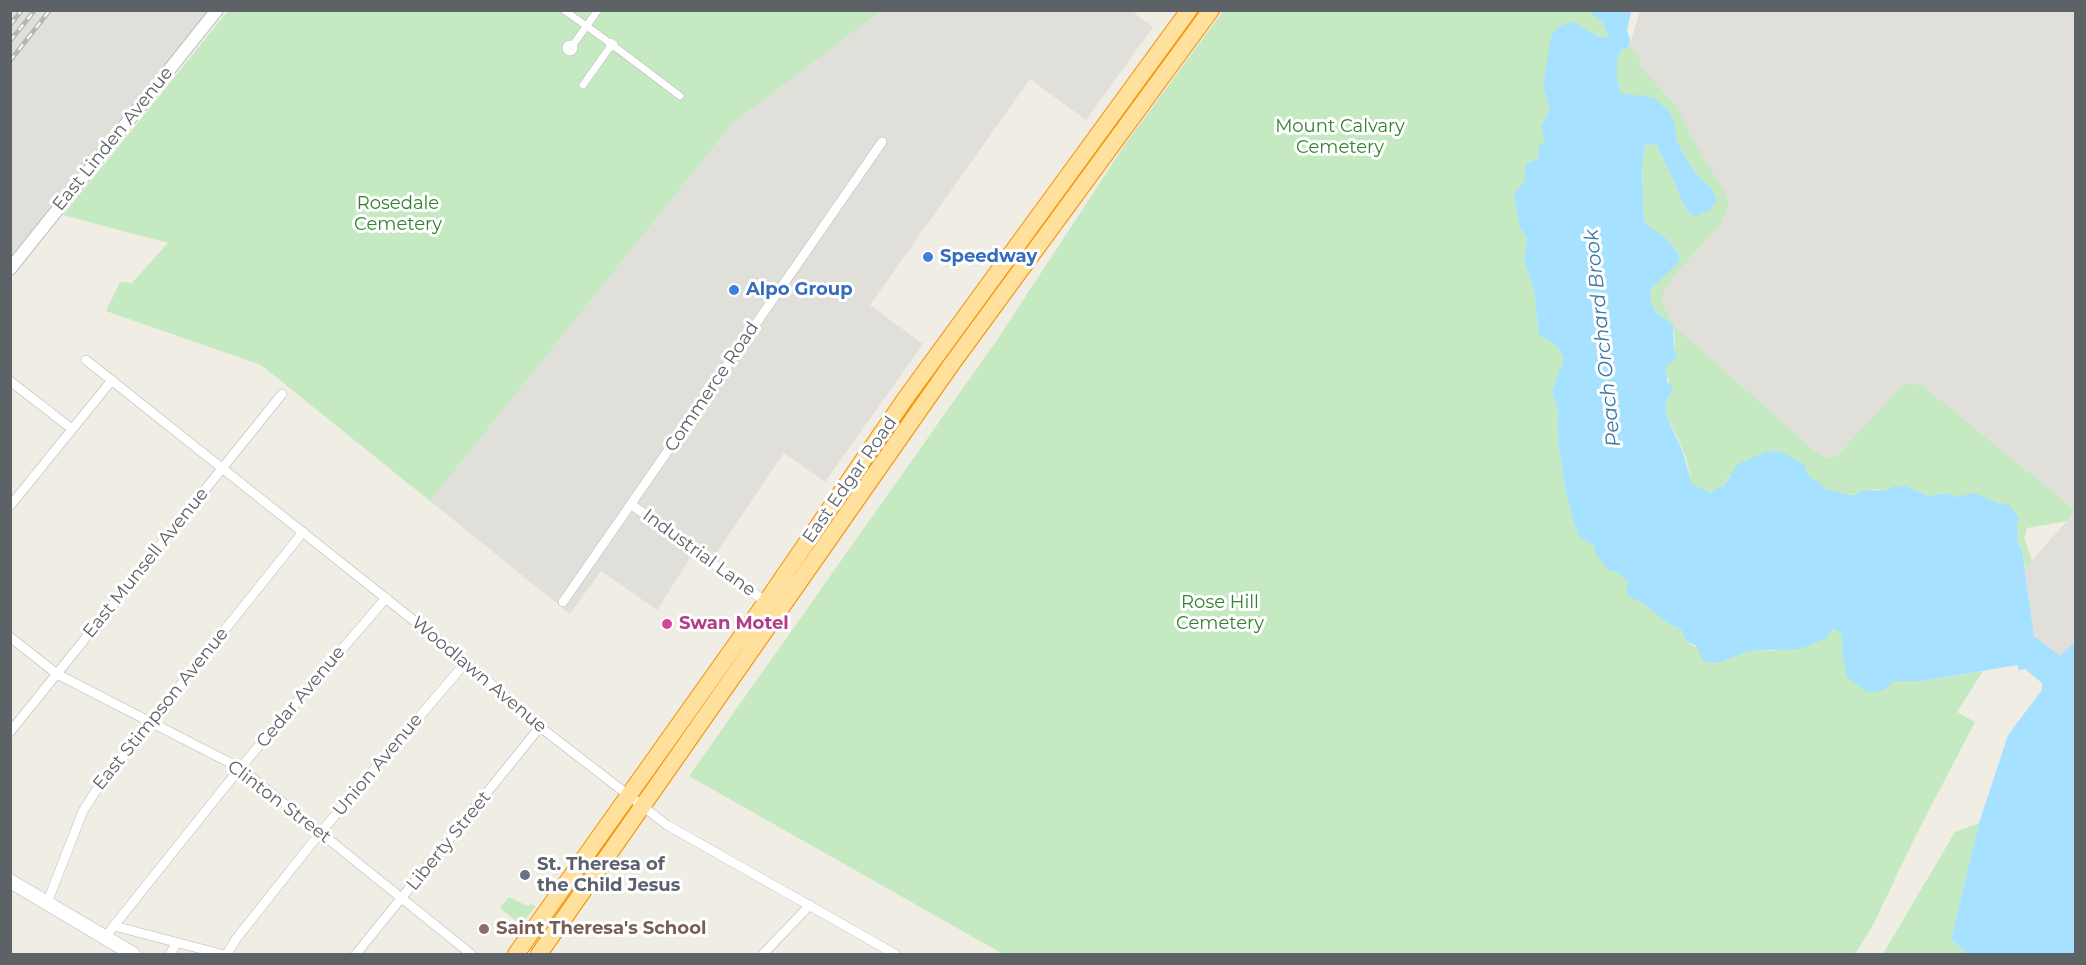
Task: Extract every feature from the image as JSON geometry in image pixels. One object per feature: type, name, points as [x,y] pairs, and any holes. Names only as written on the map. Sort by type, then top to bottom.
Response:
[{"type":"highway","name":"East Edgar Road","points":[[516,954],[766,602],[905,399],[1189,10]]},
{"type":"highway","name":"East Edgar Road","points":[[539,954],[951,365],[1211,10]]},
{"type":"main road","points":[[10,881],[133,954]]},
{"type":"street","name":"East Linden Avenue","points":[[10,269],[217,10]]},
{"type":"street","points":[[564,10],[680,96]]},
{"type":"street","points":[[573,45],[598,10]]},
{"type":"street","points":[[583,85],[611,46]]},
{"type":"street","name":"Commerce Road","points":[[563,602],[882,142]]},
{"type":"street","name":"Woodlawn Avenue","points":[[86,360],[466,662],[540,727],[668,825],[895,954]]},
{"type":"street","points":[[10,506],[112,380]]},
{"type":"street","points":[[10,381],[72,429]]},
{"type":"street","name":"East Munsell Avenue","points":[[10,732],[282,394]]},
{"type":"street","name":"Industrial Lane","points":[[632,505],[766,602]]},
{"type":"street","name":"East Stimpson Avenue","points":[[47,903],[83,811],[95,792],[303,532]]},
{"type":"street","name":"Cedar Avenue","points":[[105,938],[240,768],[386,598]]},
{"type":"street","name":"Clinton Street","points":[[10,637],[57,674],[240,768],[471,954]]},
{"type":"street","name":"Union Avenue","points":[[227,954],[236,939],[320,833],[466,662]]},
{"type":"street","name":"Liberty Street","points":[[356,954],[540,727]]},
{"type":"street","points":[[763,954],[810,905]]},
{"type":"street","points":[[114,926],[221,954]]},
{"type":"street","points":[[170,954],[176,944]]},
{"type":"shaded area","points":[[11,11],[210,11],[11,258]]},
{"type":"shaded area","points":[[881,11],[1132,11],[1153,27],[1086,120],[1030,79],[870,305],[923,344],[825,482],[784,453],[710,562],[694,552],[657,610],[601,571],[570,614],[430,501],[733,123]]},
{"type":"shaded area","points":[[1640,11],[2075,11],[2075,510],[1922,385],[1838,455],[1828,459],[1815,451],[1673,325],[1661,299],[1673,277],[1721,224],[1692,138],[1676,105],[1640,66],[1629,47]]},
{"type":"shaded area","points":[[2075,512],[2075,642],[2060,657],[2034,636],[2025,568]]},
{"type":"green space","name":"Rose Hill Cemetery","points":[[1589,10],[1602,22],[1609,36],[1602,38],[1597,34],[1543,87],[1550,110],[1542,127],[1545,142],[1539,145],[1538,159],[1525,181],[1520,228],[1527,238],[1524,260],[1534,290],[1539,334],[1557,346],[1564,359],[1552,391],[1558,410],[1558,438],[1564,483],[1579,536],[1594,545],[1607,568],[1618,573],[1629,583],[1638,600],[1669,624],[1681,629],[1686,641],[1719,663],[1749,651],[1774,651],[1832,629],[1841,631],[1843,658],[1893,681],[1923,681],[1983,671],[1957,712],[1975,722],[1916,835],[1873,925],[1855,954],[1003,954],[689,776],[997,340],[1124,146],[1223,11]]},
{"type":"green space","name":"Rosedale Cemetery","points":[[228,11],[881,11],[733,123],[430,501],[261,365],[106,311],[120,282],[132,283],[168,243],[63,215]]},
{"type":"green space","points":[[1629,47],[1639,54],[1640,66],[1676,105],[1729,204],[1721,224],[1673,277],[1661,299],[1673,325],[1656,312],[1651,303],[1651,290],[1680,256],[1667,239],[1646,224],[1644,218],[1642,170],[1645,145],[1656,144],[1683,204],[1691,215],[1702,214],[1711,188],[1695,173],[1677,142],[1669,111],[1654,98],[1621,94],[1617,79],[1617,61],[1620,51]]},
{"type":"green space","points":[[1673,325],[1815,451],[1828,459],[1838,455],[1904,384],[1922,385],[2075,510],[2067,521],[2027,528],[2024,538],[2032,561],[2025,568],[2022,549],[2018,544],[2019,519],[2009,505],[1975,494],[1954,497],[1949,493],[1928,496],[1906,486],[1888,490],[1875,489],[1848,496],[1824,488],[1813,481],[1806,471],[1729,476],[1723,487],[1711,493],[1692,484],[1686,458],[1666,415],[1666,401],[1671,393],[1665,366],[1673,361],[1675,338]]},
{"type":"green space","points":[[1979,823],[1951,939],[1967,954],[1883,954],[1955,832]]},
{"type":"green space","points":[[509,897],[527,906],[532,904],[536,906],[521,925],[500,908]]},
{"type":"water","name":"Peach Orchard Brook","points":[[1589,11],[1631,11],[1627,30],[1630,40],[1629,47],[1620,51],[1617,61],[1617,79],[1621,93],[1654,98],[1669,111],[1674,122],[1677,142],[1695,173],[1711,188],[1716,198],[1710,210],[1698,216],[1691,215],[1683,204],[1656,144],[1645,145],[1642,170],[1644,218],[1646,224],[1667,239],[1680,256],[1678,263],[1651,289],[1650,296],[1656,312],[1673,325],[1674,350],[1677,355],[1666,366],[1667,382],[1672,386],[1666,401],[1666,415],[1682,450],[1692,484],[1711,493],[1717,487],[1723,487],[1738,464],[1766,452],[1779,451],[1804,464],[1813,480],[1820,482],[1824,488],[1848,495],[1855,495],[1860,491],[1888,490],[1895,486],[1906,486],[1928,496],[1949,493],[1954,497],[1975,493],[1997,503],[2010,505],[2019,519],[2018,544],[2022,549],[2034,636],[2060,656],[2075,642],[2075,954],[1967,954],[1951,939],[1979,823],[2008,735],[2042,690],[2042,683],[2025,669],[2019,670],[2017,665],[1923,681],[1893,681],[1886,689],[1876,692],[1865,691],[1847,677],[1841,632],[1832,629],[1827,638],[1800,649],[1749,651],[1719,663],[1704,662],[1696,646],[1686,641],[1681,629],[1669,624],[1638,600],[1631,598],[1626,591],[1629,583],[1618,573],[1607,569],[1595,553],[1594,545],[1579,537],[1564,483],[1558,438],[1558,410],[1552,391],[1564,359],[1557,346],[1539,335],[1534,290],[1524,260],[1527,238],[1520,228],[1514,194],[1525,181],[1525,164],[1538,159],[1539,145],[1545,142],[1541,127],[1550,110],[1543,87],[1551,37],[1558,27],[1573,22],[1602,38],[1609,36],[1602,22]]},
{"type":"railway","points":[[10,25],[22,10]]},
{"type":"railway","points":[[10,41],[35,10]]},
{"type":"railway","points":[[10,61],[50,10]]},
{"type":"place","name":"Speedway","points":[[928,257]]},
{"type":"place","name":"Alpo Group","points":[[734,290]]},
{"type":"place","name":"Swan Motel","points":[[667,624]]},
{"type":"place","name":"St. Theresa of the Child Jesus","points":[[525,875]]},
{"type":"place","name":"Saint Theresa's School","points":[[484,929]]},
{"type":"park label","name":"Mount Calvary Cemetery","points":[[1340,137]]}]
